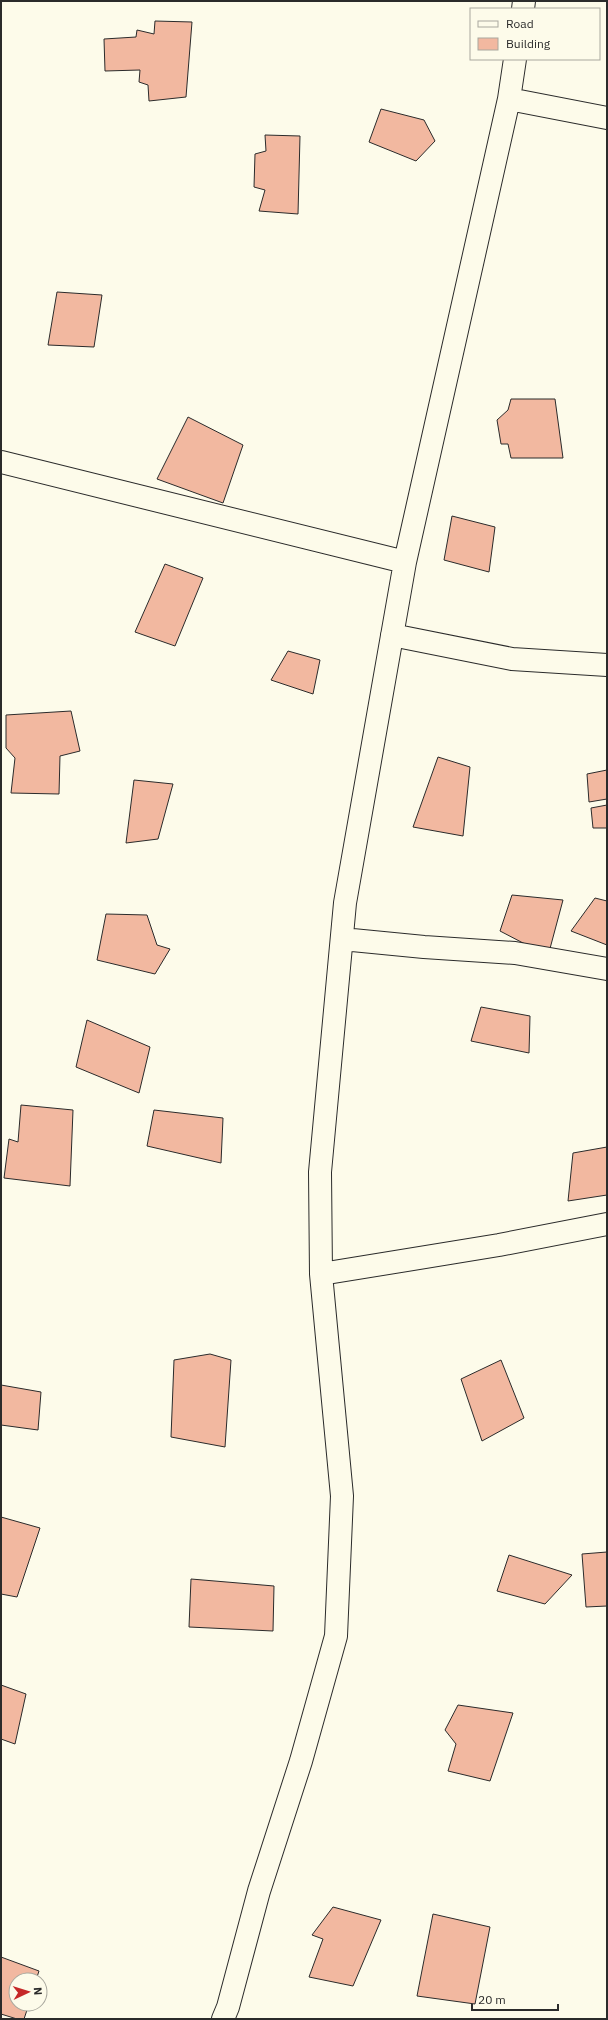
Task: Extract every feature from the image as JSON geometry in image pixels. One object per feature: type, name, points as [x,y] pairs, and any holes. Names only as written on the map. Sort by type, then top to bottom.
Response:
[{"type":"street","points":[[223,2019],[228,2007],[260,1891],[300,1761],[336,1636],[342,1496],[321,1274],[320,1172],[345,902],[405,562],[509,100],[515,60]]},
{"type":"street","points":[[509,100],[607,118]]},
{"type":"street","points":[[1,462],[405,562]]},
{"type":"street","points":[[392,635],[512,659],[607,665]]},
{"type":"street","points":[[342,939],[424,947],[515,953],[607,969]]},
{"type":"street","points":[[321,1274],[499,1245],[607,1224]]},
{"type":"building","points":[[155,21],[192,22],[186,97],[149,101],[148,85],[139,82],[140,70],[105,71],[104,39],[136,37],[137,30],[154,34]]},
{"type":"building","points":[[381,109],[424,120],[435,141],[416,161],[369,142]]},
{"type":"building","points":[[265,135],[300,136],[298,214],[259,211],[265,190],[254,187],[255,154],[266,151]]},
{"type":"building","points":[[57,292],[102,295],[94,347],[48,345]]},
{"type":"building","points":[[511,399],[555,399],[563,458],[511,458],[508,444],[501,444],[497,420],[508,410]]},
{"type":"building","points":[[188,417],[243,445],[223,503],[157,479]]},
{"type":"building","points":[[452,516],[495,527],[489,572],[444,560]]},
{"type":"building","points":[[165,564],[203,578],[175,646],[135,632]]},
{"type":"building","points":[[288,651],[320,660],[313,694],[271,680]]},
{"type":"building","points":[[71,711],[80,751],[60,756],[59,794],[11,793],[15,758],[6,748],[6,715]]},
{"type":"building","points":[[438,757],[470,767],[463,836],[413,827]]},
{"type":"building","points":[[607,770],[607,799],[589,802],[587,774]]},
{"type":"building","points":[[134,780],[173,784],[158,839],[126,843]]},
{"type":"building","points":[[607,805],[607,828],[593,828],[591,808]]},
{"type":"building","points":[[512,895],[563,900],[548,956],[500,931]]},
{"type":"building","points":[[595,898],[607,901],[607,945],[571,931]]},
{"type":"building","points":[[106,914],[147,915],[157,945],[170,949],[155,974],[97,960]]},
{"type":"building","points":[[481,1007],[530,1016],[529,1053],[471,1041]]},
{"type":"building","points":[[87,1020],[150,1047],[139,1093],[76,1067]]},
{"type":"building","points":[[21,1105],[73,1110],[70,1186],[4,1178],[9,1139],[18,1142]]},
{"type":"building","points":[[154,1110],[223,1118],[221,1163],[147,1146]]},
{"type":"building","points":[[607,1147],[607,1195],[568,1201],[573,1153]]},
{"type":"building","points":[[210,1354],[231,1360],[225,1447],[171,1437],[174,1360]]},
{"type":"building","points":[[501,1360],[524,1418],[482,1441],[461,1379]]},
{"type":"building","points":[[1,1385],[41,1392],[38,1430],[1,1425]]},
{"type":"building","points":[[1,1517],[40,1528],[17,1597],[1,1594]]},
{"type":"building","points":[[607,1552],[607,1606],[586,1607],[582,1554]]},
{"type":"building","points":[[509,1555],[572,1575],[545,1604],[497,1591]]},
{"type":"building","points":[[191,1579],[274,1586],[273,1631],[189,1627]]},
{"type":"building","points":[[1,1685],[26,1694],[15,1744],[1,1739]]},
{"type":"building","points":[[458,1705],[513,1713],[490,1781],[448,1771],[456,1744],[445,1730]]},
{"type":"building","points":[[333,1907],[381,1920],[353,1986],[309,1977],[323,1939],[312,1935]]},
{"type":"building","points":[[433,1914],[490,1927],[475,2004],[417,1996]]},
{"type":"building","points":[[1,1957],[39,1971],[8,1972],[8,2012],[26,2012],[24,2019],[17,2019],[1,2014]]}]
